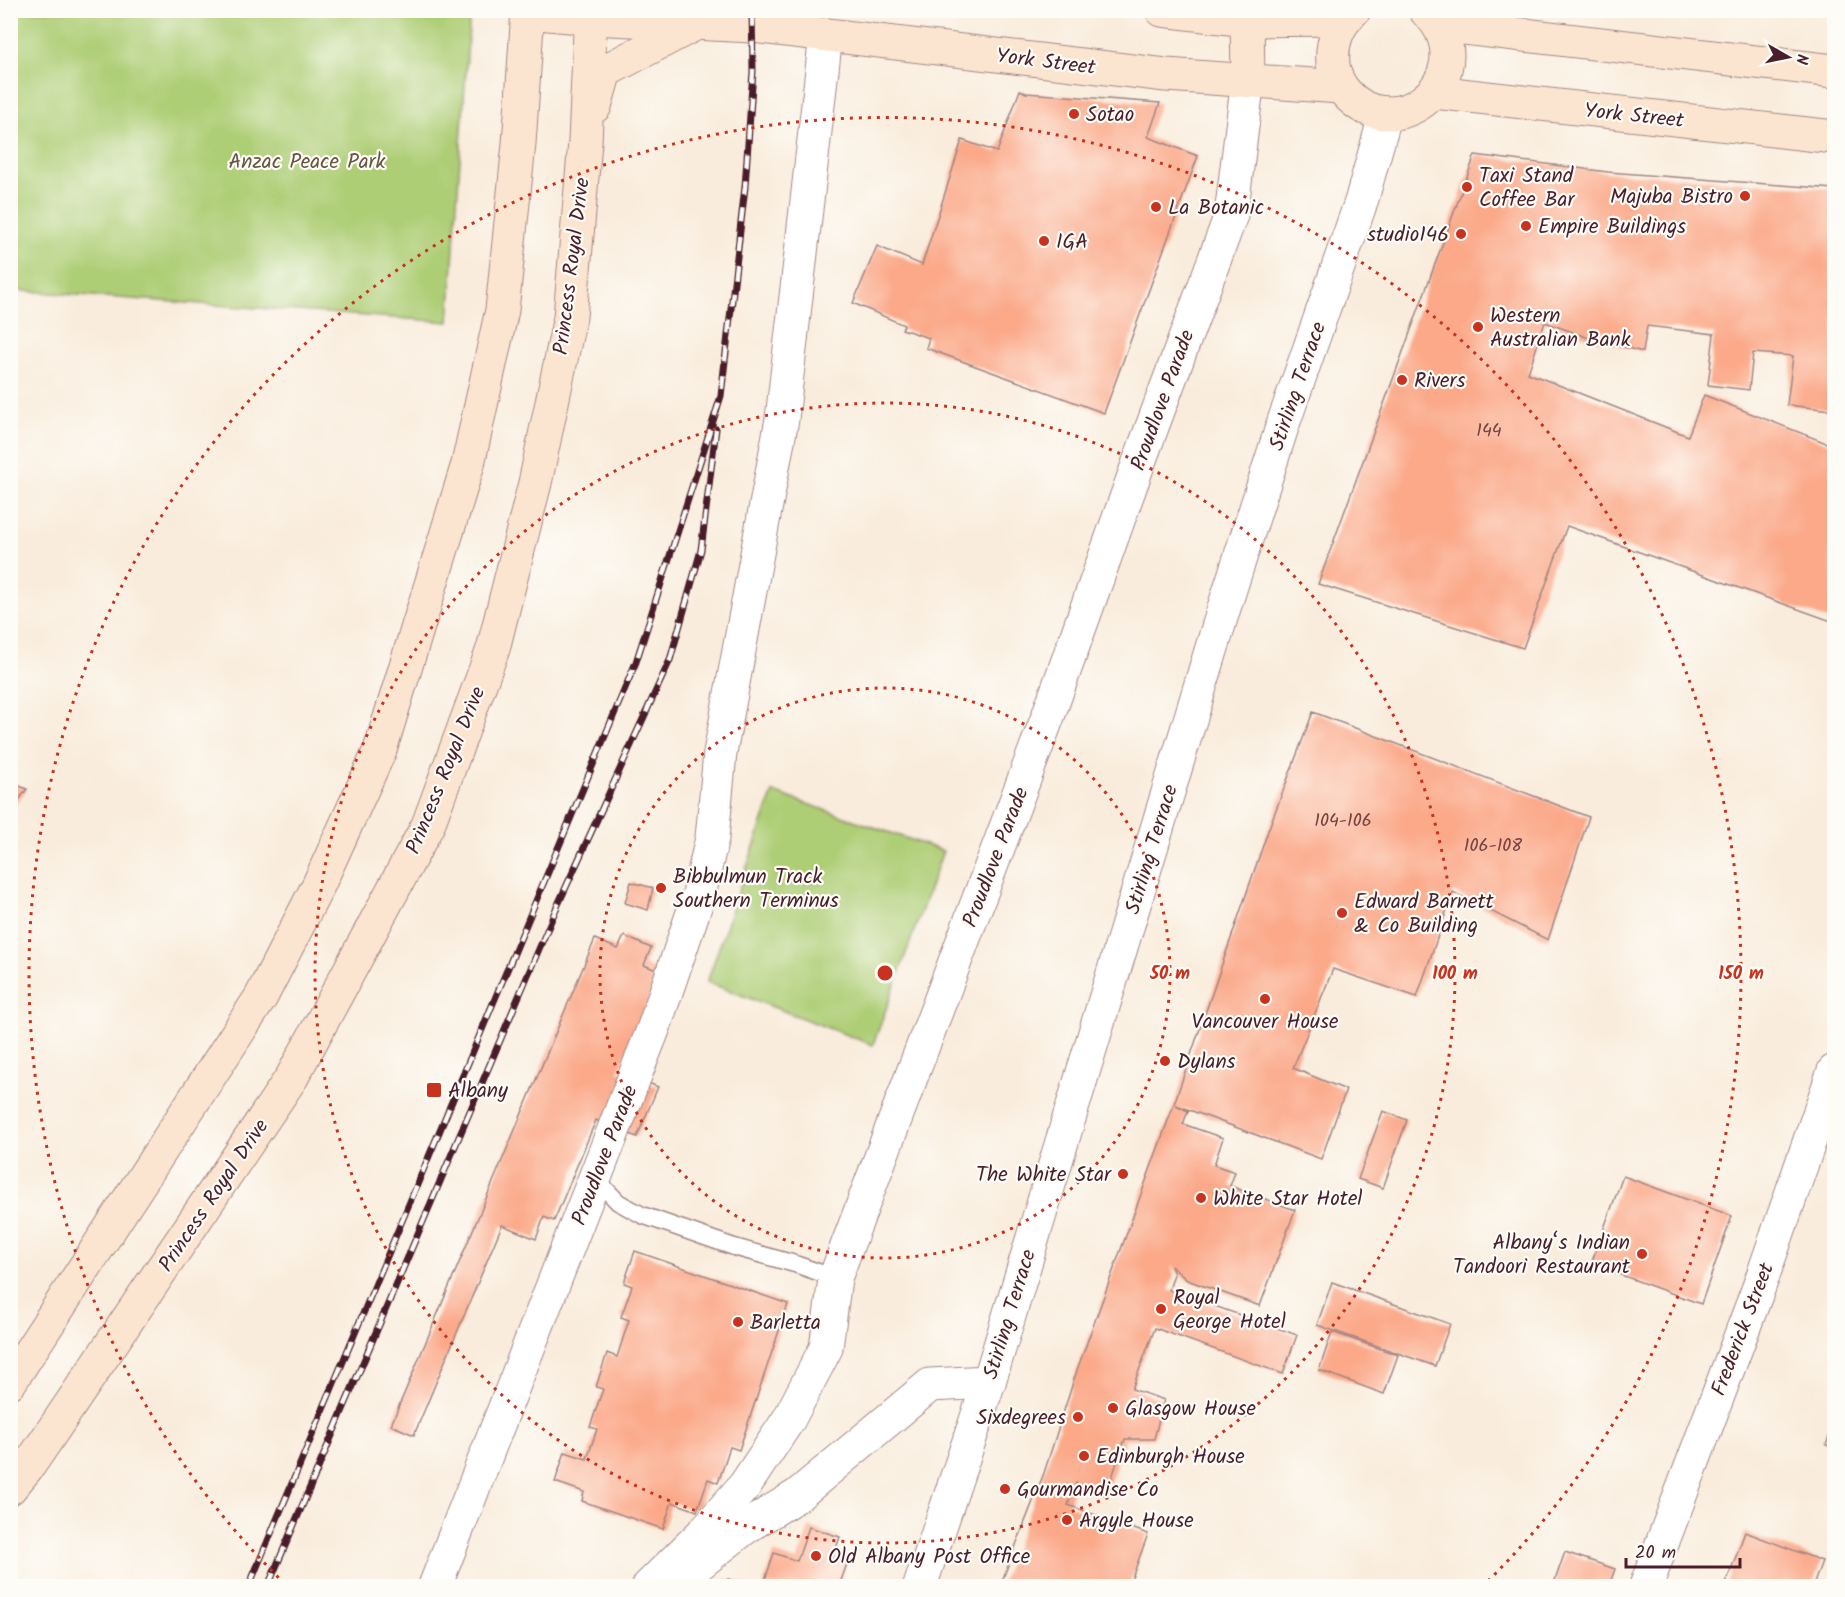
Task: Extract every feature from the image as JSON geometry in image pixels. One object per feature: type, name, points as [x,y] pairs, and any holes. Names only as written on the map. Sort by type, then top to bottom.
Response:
[{"type":"main road","points":[[1162,10],[1246,15],[1350,15]]},
{"type":"main road","points":[[10,1382],[261,997],[318,886],[380,750],[468,464],[502,310],[519,144],[528,11],[591,14],[696,24]]},
{"type":"main road","name":"Princess Royal Drive","points":[[17,1467],[292,1077],[428,825],[493,649],[535,483],[570,316],[585,142],[591,14]]},
{"type":"main road","points":[[1246,15],[1248,79]]},
{"type":"main road","points":[[1350,15],[1336,35],[1332,52],[1334,70],[1341,87],[1353,100],[1368,109],[1386,113],[1404,111],[1420,104],[1434,92],[1443,77],[1447,59],[1445,41],[1432,18]]},
{"type":"main road","points":[[1432,18],[1834,71]]},
{"type":"main road","name":"York Street","points":[[696,24],[752,26],[828,23],[1166,75],[1341,87]]},
{"type":"main road","points":[[585,142],[605,71],[696,24]]},
{"type":"main road","name":"York Street","points":[[1434,92],[1834,137]]},
{"type":"street","name":"Proudlove Parade","points":[[435,1587],[654,1027],[699,895],[712,838],[720,753],[782,419],[828,23]]},
{"type":"street","name":"Proudlove Parade","points":[[649,1587],[702,1534],[745,1485],[789,1419],[826,1348],[835,1278],[1047,719],[1230,215],[1248,79]]},
{"type":"street","name":"Stirling Terrace","points":[[920,1587],[988,1382],[1224,608],[1283,424],[1361,202],[1386,113]]},
{"type":"street","name":"Frederick Street","points":[[1646,1587],[1759,1287],[1834,1071]]},
{"type":"street","points":[[654,1587],[699,1564],[746,1527],[798,1495],[930,1385],[988,1382]]},
{"type":"lane","points":[[595,1178],[618,1202],[642,1215],[734,1247],[835,1278]]},
{"type":"green space","name":"Anzac Peace Park","points":[[10,11],[470,11],[449,322],[11,290]]},
{"type":"green space","points":[[773,792],[943,851],[873,1045],[707,982]]},
{"type":"building","points":[[1020,90],[1026,93],[1160,103],[1148,137],[1198,156],[1104,413],[926,348],[929,338],[902,329],[904,325],[853,303],[877,246],[922,265],[962,140],[997,152]]},
{"type":"building","points":[[1475,155],[1608,172],[1834,189],[1834,421],[1830,421],[1831,410],[1787,405],[1793,356],[1753,353],[1749,390],[1708,385],[1714,334],[1647,326],[1643,352],[1589,338],[1545,322],[1528,373],[1688,436],[1704,395],[1834,446],[1834,622],[1567,526],[1523,648],[1318,584]]},
{"type":"building","points":[[1313,712],[1589,817],[1548,940],[1453,892],[1417,997],[1333,969],[1293,1068],[1346,1090],[1321,1159],[1176,1105],[1188,1111],[1183,1124],[1223,1138],[1214,1165],[1235,1172],[1230,1186],[1295,1210],[1260,1306],[1187,1280],[1171,1266],[1174,1274],[1169,1290],[1297,1335],[1283,1374],[1155,1328],[1132,1389],[1164,1400],[1154,1439],[1125,1439],[1106,1495],[1076,1483],[1068,1505],[1148,1534],[1129,1586],[1000,1586],[1044,1473],[1077,1370],[1174,1104],[1269,828]]},
{"type":"building","points":[[10,782],[27,789],[10,812]]},
{"type":"building","points":[[631,882],[653,888],[648,910],[625,903]]},
{"type":"building","name":"Albany","points":[[624,936],[651,948],[644,965],[661,972],[619,1071],[658,1087],[637,1137],[596,1120],[554,1221],[544,1217],[536,1239],[502,1225],[414,1435],[391,1425],[595,939],[618,949]]},
{"type":"building","points":[[1383,1111],[1407,1120],[1383,1188],[1358,1179]]},
{"type":"building","points":[[1623,1176],[1732,1216],[1701,1304],[1591,1264]]},
{"type":"building","points":[[635,1251],[788,1304],[739,1450],[730,1447],[718,1483],[708,1479],[697,1511],[672,1502],[663,1529],[582,1501],[584,1492],[555,1482],[565,1452],[587,1459],[597,1429],[590,1427],[603,1389],[596,1387],[607,1353],[617,1357],[629,1320],[621,1317],[632,1286],[624,1283]]},
{"type":"building","points":[[1332,1282],[1450,1324],[1435,1366],[1317,1325]]},
{"type":"building","points":[[1332,1332],[1398,1355],[1384,1394],[1319,1370]]},
{"type":"building","points":[[1834,1423],[1834,1448],[1826,1445]]},
{"type":"building","name":"Old Albany Post Office","points":[[809,1527],[840,1537],[832,1559],[847,1564],[839,1586],[763,1586],[774,1553],[797,1561]]},
{"type":"building","points":[[1745,1532],[1822,1561],[1813,1586],[1725,1586]]},
{"type":"building","points":[[1565,1552],[1615,1569],[1609,1586],[1553,1586]]},
{"type":"building","points":[[728,1579],[749,1586],[726,1586]]},
{"type":"railway","points":[[249,1586],[636,662],[721,396],[745,187],[753,71],[752,10]]},
{"type":"railway","points":[[268,1586],[556,909],[670,660],[701,550],[716,429]]},
{"type":"place","name":"Sotao","points":[[1074,114]]},
{"type":"place","name":"Taxi Stand Coffee Bar","points":[[1467,187]]},
{"type":"place","name":"Majuba Bistro","points":[[1745,196]]},
{"type":"place","name":"La Botanic","points":[[1156,207]]},
{"type":"place","name":"Empire Buildings","points":[[1526,226]]},
{"type":"place","name":"studio146","points":[[1461,234]]},
{"type":"place","name":"IGA","points":[[1044,241]]},
{"type":"place","name":"Western Australian Bank","points":[[1478,327]]},
{"type":"place","name":"Rivers","points":[[1402,380]]},
{"type":"place","name":"Bibbulmun Track Southern Terminus","points":[[661,888]]},
{"type":"place","name":"Edward Barnett & Co Building","points":[[1342,913]]},
{"type":"place","name":"Vancouver House","points":[[1265,999]]},
{"type":"place","name":"Dylans","points":[[1165,1061]]},
{"type":"place","name":"Albany","points":[[434,1090]]},
{"type":"place","name":"The White Star","points":[[1123,1174]]},
{"type":"place","name":"White Star Hotel","points":[[1201,1198]]},
{"type":"place","name":"Albany‘s Indian Tandoori Restaurant","points":[[1642,1254]]},
{"type":"place","name":"Royal George Hotel","points":[[1161,1309]]},
{"type":"place","name":"Barletta","points":[[738,1322]]},
{"type":"place","name":"Glasgow House","points":[[1113,1408]]},
{"type":"place","name":"Sixdegrees","points":[[1078,1417]]},
{"type":"place","name":"Edinburgh House","points":[[1084,1456]]},
{"type":"place","name":"Gourmandise Co","points":[[1005,1489]]},
{"type":"place","name":"Argyle House","points":[[1067,1520]]},
{"type":"place","name":"Old Albany Post Office","points":[[816,1556]]}]
